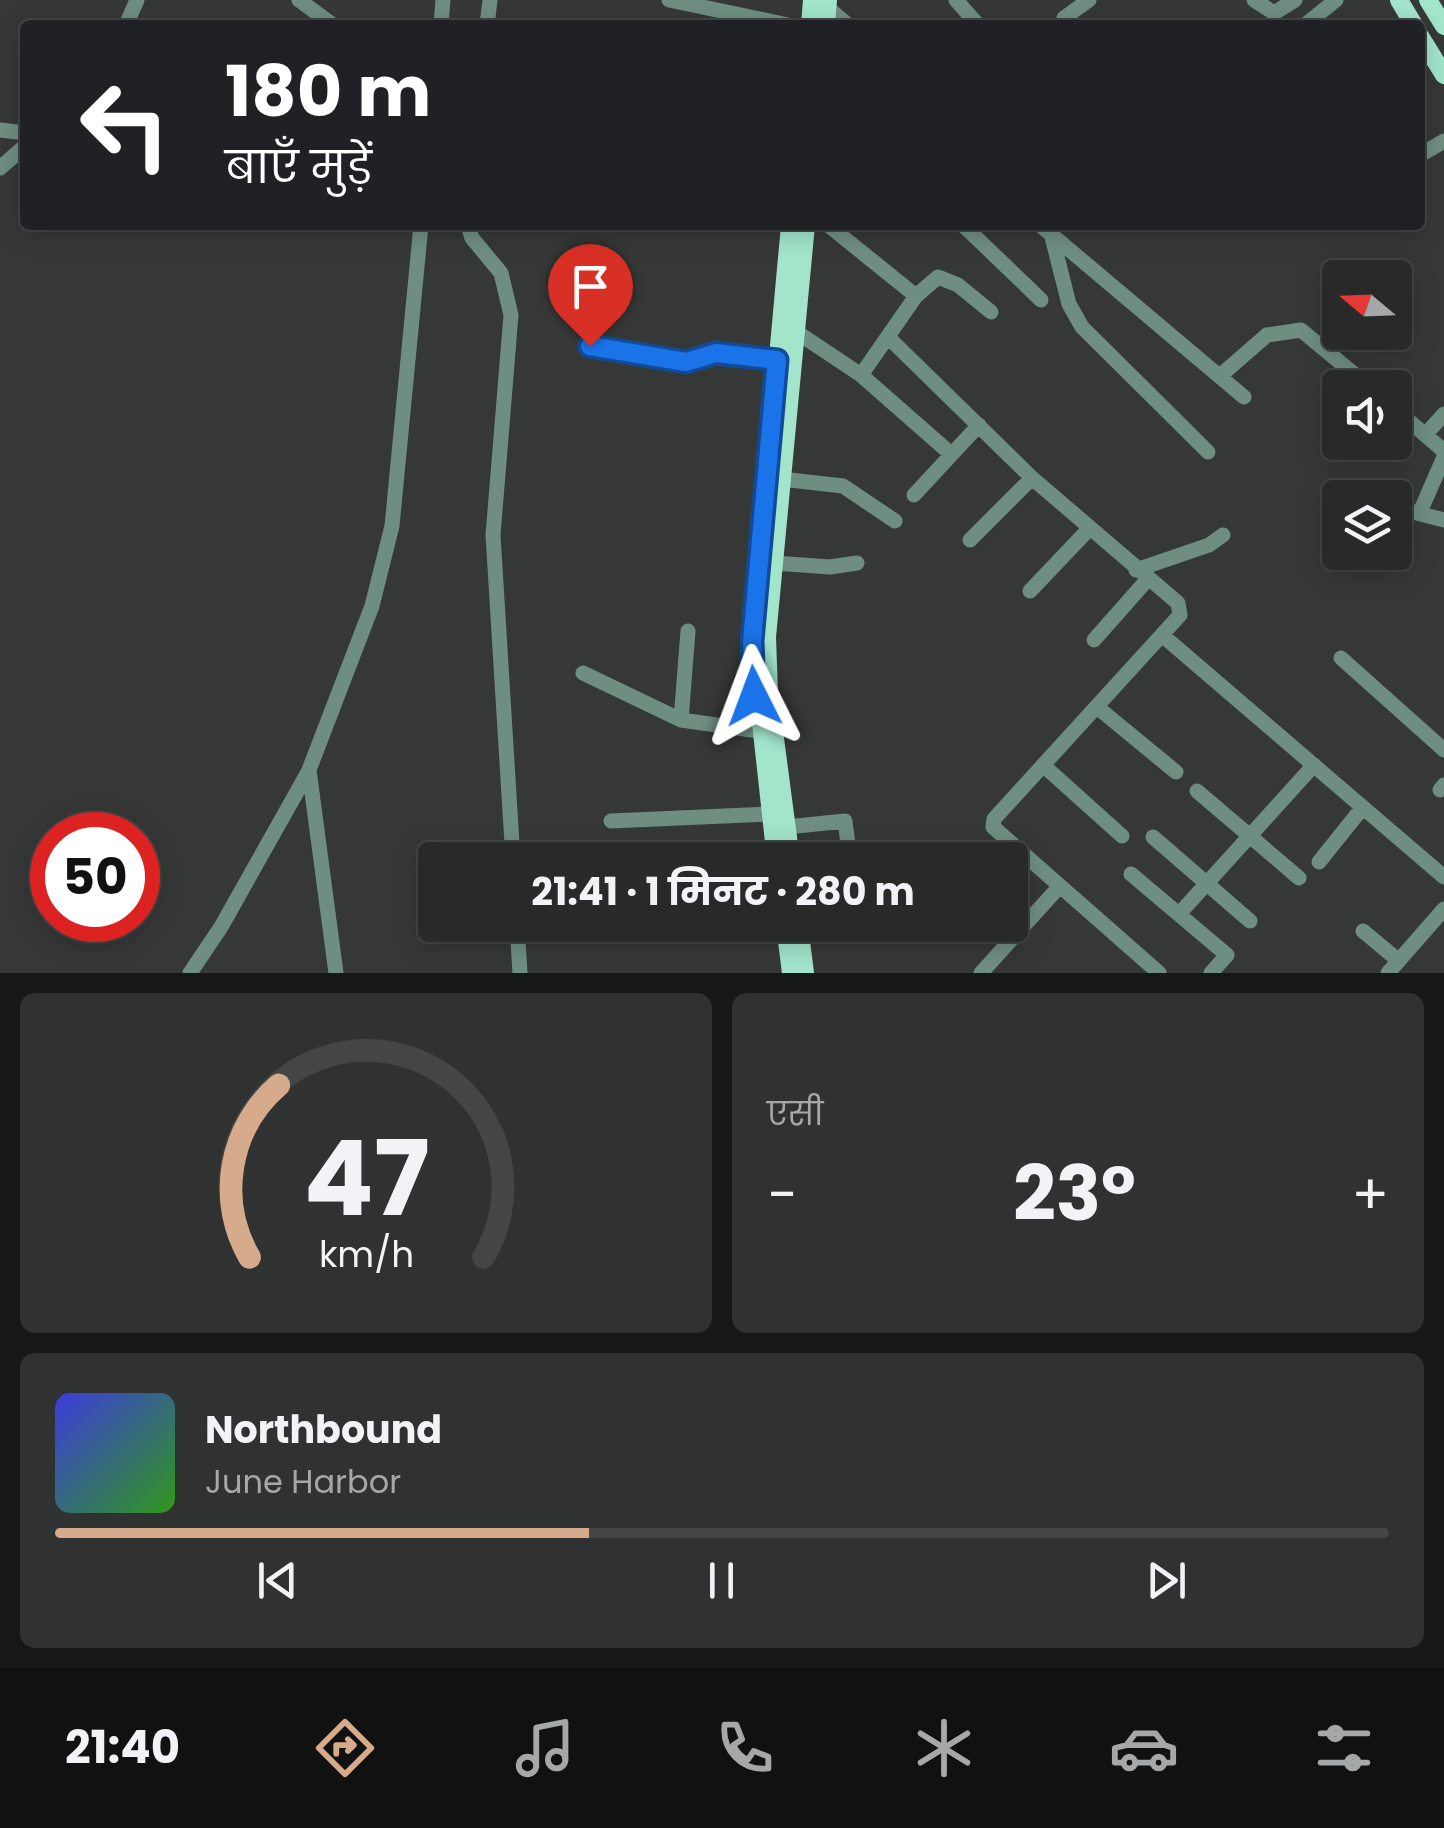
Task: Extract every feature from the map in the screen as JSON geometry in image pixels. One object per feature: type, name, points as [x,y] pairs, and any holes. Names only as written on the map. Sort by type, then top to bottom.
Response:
[{"type":"main road","points":[[1428,0],[1444,26]]},
{"type":"main road","points":[[1425,44],[1444,75]]},
{"type":"main road","points":[[789,842],[769,693],[767,638],[781,479],[790,230]]},
{"type":"main road","points":[[774,842],[752,641],[777,360],[788,327],[805,230]]},
{"type":"main road","points":[[787,942],[791,973]]},
{"type":"main road","points":[[801,942],[806,973]]},
{"type":"street","points":[[299,0],[326,20]]},
{"type":"street","points":[[669,0],[764,20]]},
{"type":"street","points":[[956,0],[974,20]]},
{"type":"street","points":[[1064,18],[1088,0]]},
{"type":"street","points":[[1254,0],[1274,13],[1295,0]]},
{"type":"street","points":[[1311,20],[1336,0]]},
{"type":"street","points":[[0,168],[20,150]]},
{"type":"street","points":[[190,973],[221,927],[309,770],[372,606],[392,526],[421,230]]},
{"type":"street","points":[[470,230],[501,273],[510,315],[493,535],[511,842]]},
{"type":"street","points":[[834,230],[916,296]]},
{"type":"street","points":[[968,230],[1041,300]]},
{"type":"street","points":[[1046,231],[1244,396]]},
{"type":"street","points":[[1046,231],[1068,304],[1082,328],[1208,452]]},
{"type":"street","points":[[861,374],[890,340],[916,296],[938,277],[958,285],[991,312]]},
{"type":"street","points":[[788,327],[861,374],[951,454]]},
{"type":"street","points":[[1221,375],[1267,334],[1301,330],[1349,370]]},
{"type":"street","points":[[890,340],[1032,478],[1180,608],[1162,635],[994,819],[993,828],[1160,973]]},
{"type":"street","points":[[590,346],[686,362],[716,353],[777,360]]},
{"type":"street","points":[[1425,435],[1444,414]]},
{"type":"street","points":[[1412,423],[1444,454],[1420,512]]},
{"type":"street","points":[[914,495],[979,425]]},
{"type":"street","points":[[970,540],[1032,478]]},
{"type":"street","points":[[781,479],[843,486],[896,521]]},
{"type":"street","points":[[1412,512],[1444,520]]},
{"type":"street","points":[[1030,591],[1089,529]]},
{"type":"street","points":[[1094,640],[1141,575],[1223,536]]},
{"type":"street","points":[[774,564],[830,567],[856,563]]},
{"type":"street","points":[[681,720],[688,631]]},
{"type":"street","points":[[1162,635],[1444,877]]},
{"type":"street","points":[[1340,658],[1444,750]]},
{"type":"street","points":[[584,673],[681,720],[759,731]]},
{"type":"street","points":[[1098,706],[1176,772]]},
{"type":"street","points":[[1180,914],[1314,764]]},
{"type":"street","points":[[1044,766],[1122,836]]},
{"type":"street","points":[[309,770],[336,973]]},
{"type":"street","points":[[1197,790],[1298,878]]},
{"type":"street","points":[[1319,862],[1362,807]]},
{"type":"street","points":[[611,821],[770,814]]},
{"type":"street","points":[[787,827],[845,821],[848,842]]},
{"type":"street","points":[[1153,837],[1250,921]]},
{"type":"street","points":[[1131,874],[1227,956],[1212,973]]},
{"type":"street","points":[[981,973],[1059,887]]},
{"type":"street","points":[[1363,931],[1393,967],[1444,909]]},
{"type":"street","points":[[518,942],[520,973]]},
{"type":"route","points":[[590,346],[686,362],[716,353],[777,360],[752,641],[754,696]]}]
